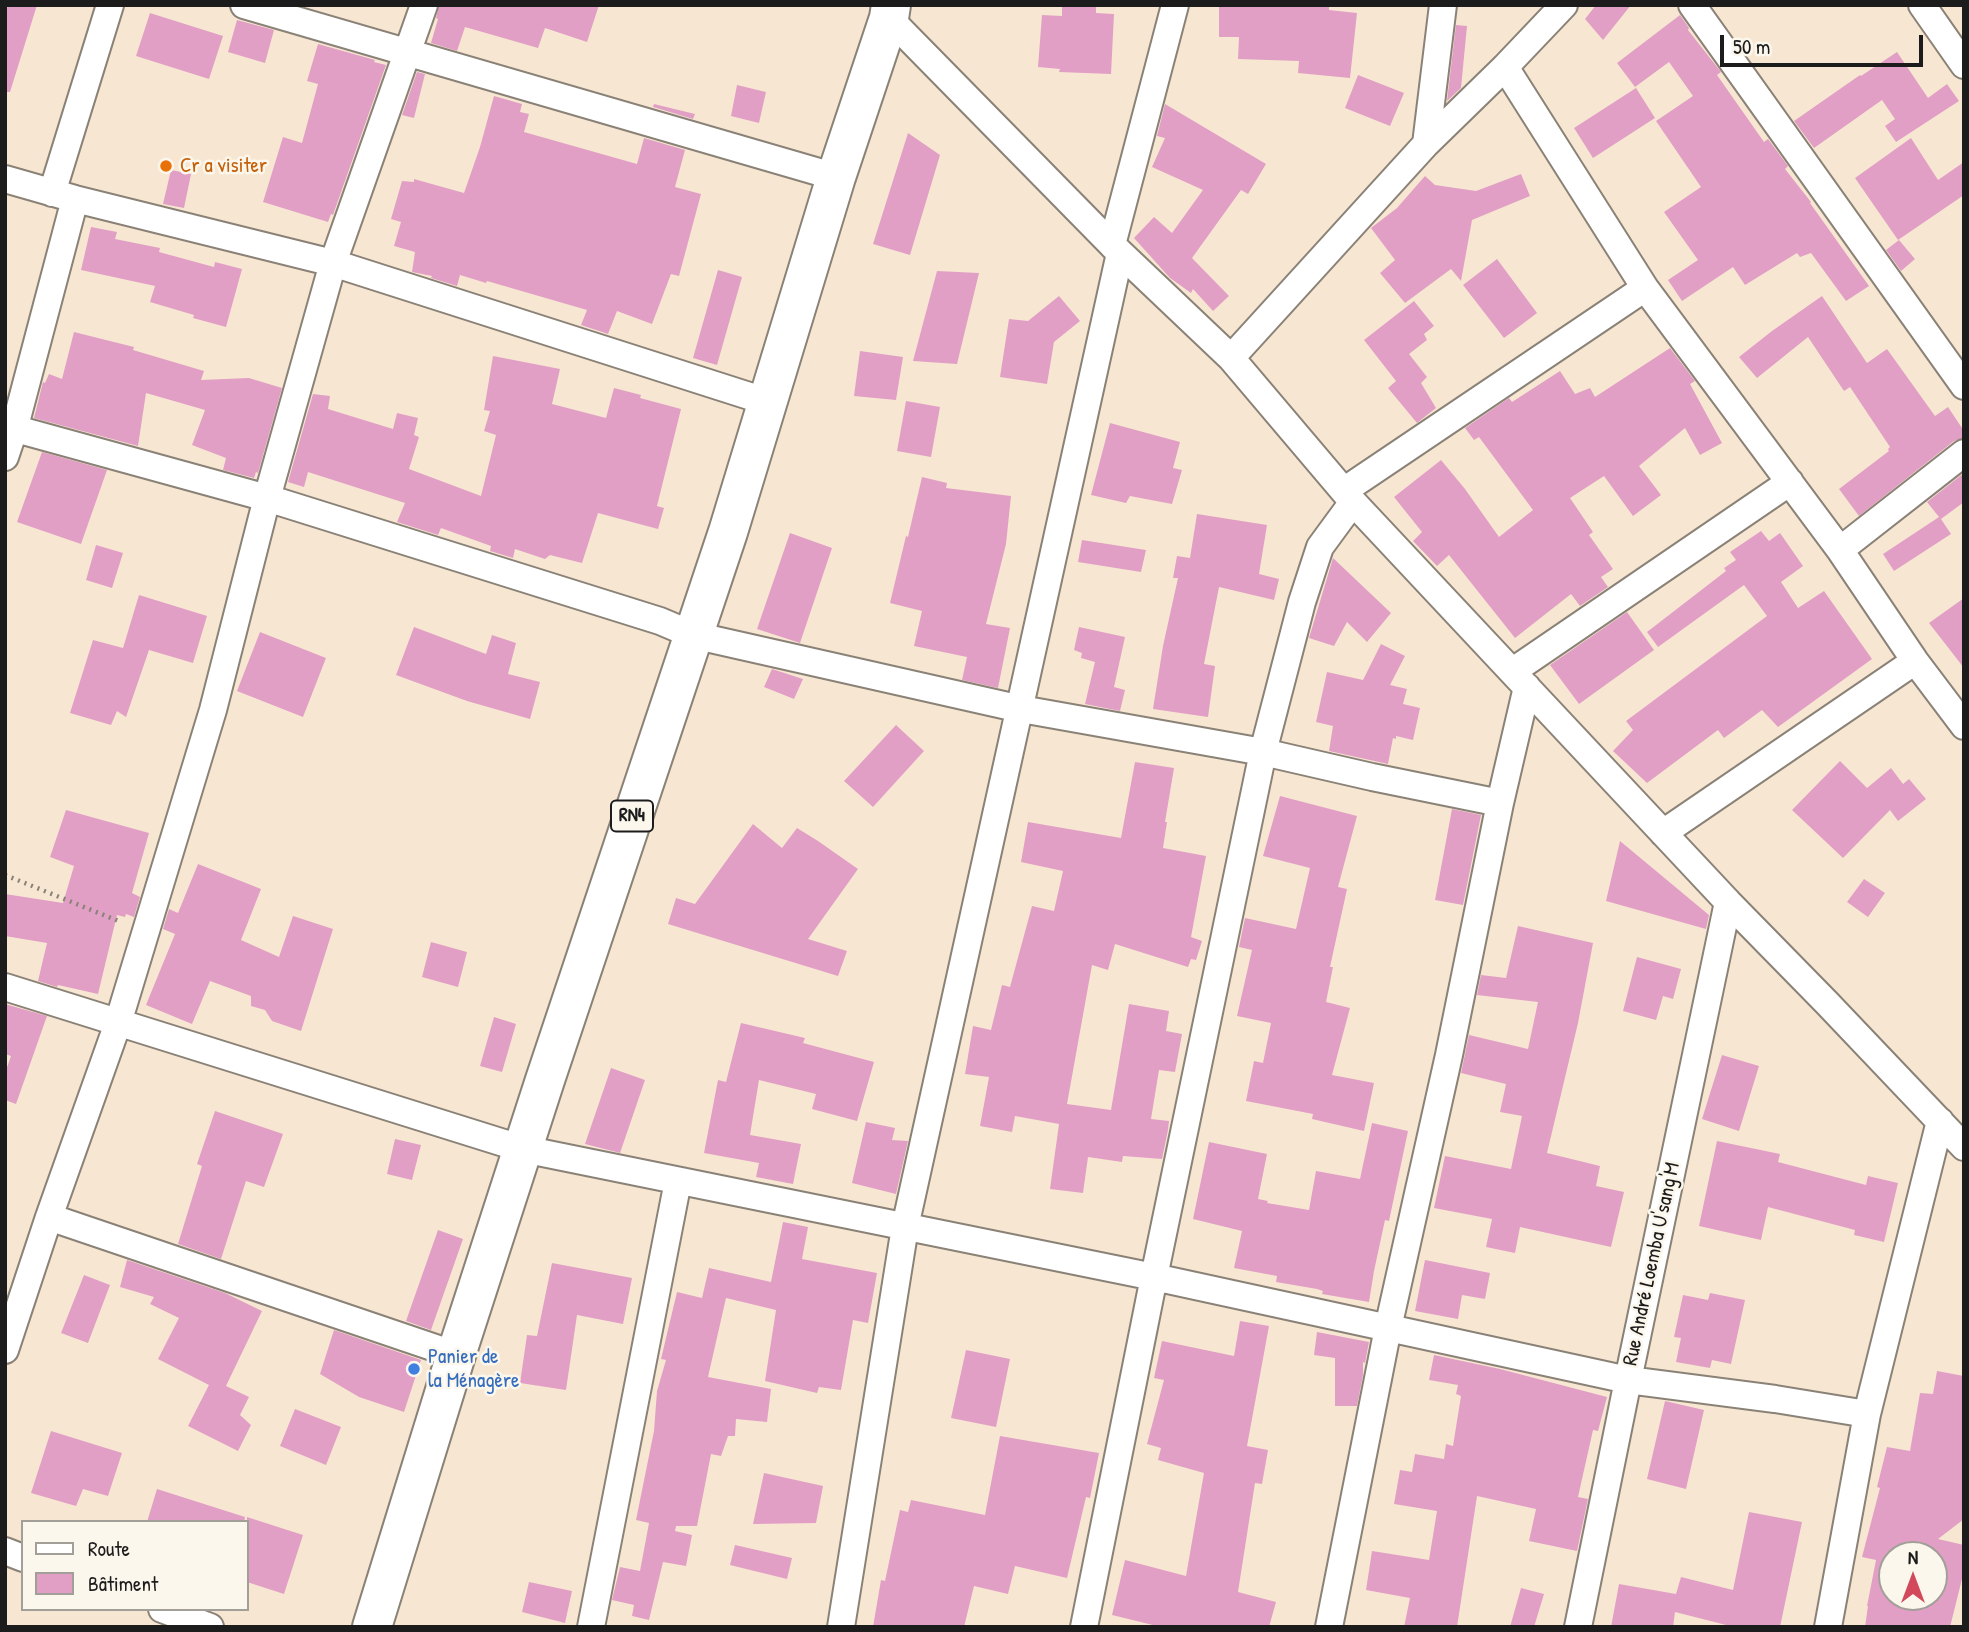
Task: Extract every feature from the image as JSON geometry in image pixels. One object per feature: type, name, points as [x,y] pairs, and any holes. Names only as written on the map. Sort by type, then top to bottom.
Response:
[{"type":"highway","name":"RN4","points":[[372,1627],[456,1355],[727,532],[890,11]]},
{"type":"street","points":[[5,457],[110,5]]},
{"type":"street","points":[[244,5],[836,177]]},
{"type":"street","points":[[5,1350],[118,1023],[213,710],[267,498],[333,263],[424,5]]},
{"type":"street","points":[[841,1627],[905,1227],[1021,709],[1116,249],[1175,5]]},
{"type":"street","points":[[1426,144],[1443,5]]},
{"type":"street","points":[[1231,358],[1426,144],[1564,5]]},
{"type":"street","points":[[1692,5],[1964,386]]},
{"type":"street","points":[[1922,5],[1964,65]]},
{"type":"street","points":[[890,11],[1116,249],[1231,358],[1349,496],[1728,902],[1964,1147]]},
{"type":"street","points":[[1505,67],[1645,288],[1840,550],[1915,661],[1963,722]]},
{"type":"street","points":[[5,179],[333,263],[768,402]]},
{"type":"street","points":[[1084,1627],[1263,752],[1302,602],[1320,547],[1349,496],[1645,288]]},
{"type":"street","points":[[10,428],[267,498],[660,621],[692,635],[1021,709],[1263,752],[1372,778],[1500,803]]},
{"type":"street","points":[[1840,550],[1964,453]]},
{"type":"street","points":[[1329,1627],[1388,1328],[1449,1055],[1500,803],[1520,679],[1790,482]]},
{"type":"street","points":[[1663,833],[1915,661]]},
{"type":"street","name":"Rue André Loemba U'sang'M","points":[[1578,1627],[1728,902]]},
{"type":"street","points":[[5,987],[523,1149],[1154,1277],[1628,1380],[1867,1414]]},
{"type":"street","points":[[1828,1627],[1867,1414],[1940,1121]]},
{"type":"street","points":[[592,1627],[678,1181]]},
{"type":"street","points":[[49,1217],[456,1355]]},
{"type":"street","points":[[167,1611],[209,1627]]},
{"type":"path","points":[[5,876],[146,932]]},
{"type":"building","points":[[8,5],[37,5],[10,92],[5,92],[5,15]]},
{"type":"building","points":[[439,5],[599,5],[587,42],[545,28],[538,48],[465,27],[457,51],[431,43]]},
{"type":"building","points":[[1062,5],[1096,5],[1096,13],[1114,14],[1111,74],[1059,72],[1060,69],[1038,67],[1042,15],[1062,16]]},
{"type":"building","points":[[1219,5],[1329,5],[1329,10],[1357,13],[1350,78],[1298,73],[1299,61],[1238,59],[1239,37],[1219,37]]},
{"type":"building","points":[[1596,5],[1631,5],[1603,40],[1585,19]]},
{"type":"building","points":[[150,13],[223,36],[209,79],[136,56]]},
{"type":"building","points":[[1680,15],[1688,30],[1721,72],[1717,75],[1764,142],[1768,139],[1788,166],[1785,169],[1869,286],[1846,301],[1811,253],[1800,257],[1797,253],[1745,285],[1733,267],[1682,301],[1668,280],[1698,260],[1664,212],[1701,187],[1656,121],[1693,96],[1669,62],[1635,87],[1617,63]]},
{"type":"building","points":[[237,20],[274,30],[265,63],[228,52]]},
{"type":"building","points":[[1456,25],[1467,26],[1461,88],[1447,101]]},
{"type":"building","points":[[318,44],[386,65],[333,215],[331,214],[328,222],[263,202],[283,137],[302,143],[318,84],[307,81]]},
{"type":"building","points":[[1897,52],[1928,98],[1947,84],[1959,101],[1896,142],[1885,126],[1895,119],[1882,100],[1814,148],[1794,121]]},
{"type":"building","points":[[417,72],[425,74],[414,118],[402,115]]},
{"type":"building","points":[[1358,75],[1404,93],[1390,126],[1345,108]]},
{"type":"building","points":[[737,85],[766,92],[759,123],[731,116]]},
{"type":"building","points":[[1636,88],[1655,118],[1593,158],[1574,128]]},
{"type":"building","points":[[494,96],[522,104],[520,112],[529,114],[524,132],[637,164],[644,138],[685,150],[675,187],[701,194],[679,276],[671,274],[652,324],[617,311],[608,334],[581,325],[587,310],[460,275],[457,286],[431,278],[432,276],[412,272],[415,252],[394,246],[401,222],[391,219],[402,181],[414,182],[414,179],[464,193]]},
{"type":"building","points":[[654,104],[695,114],[693,119],[653,107]]},
{"type":"building","points":[[1165,104],[1266,164],[1248,194],[1241,190],[1192,258],[1229,296],[1213,311],[1193,289],[1191,293],[1170,278],[1134,238],[1154,217],[1172,233],[1203,190],[1152,167],[1165,138],[1157,136]]},
{"type":"building","points":[[908,133],[940,155],[910,255],[873,244]]},
{"type":"building","points":[[1911,138],[1938,180],[1964,162],[1964,195],[1898,240],[1855,178]]},
{"type":"building","points":[[171,170],[191,174],[184,208],[163,204]]},
{"type":"building","points":[[1521,174],[1530,196],[1472,220],[1461,281],[1451,269],[1405,303],[1380,273],[1395,260],[1371,228],[1397,208],[1425,176],[1435,185],[1476,191]]},
{"type":"building","points":[[91,227],[117,232],[115,239],[160,248],[159,252],[214,267],[215,262],[242,269],[226,327],[150,302],[155,286],[81,270]]},
{"type":"building","points":[[1899,240],[1915,259],[1901,271],[1886,250]]},
{"type":"building","points":[[1497,259],[1537,313],[1504,338],[1463,285]]},
{"type":"building","points":[[718,270],[742,277],[717,365],[693,358]]},
{"type":"building","points":[[937,271],[979,273],[957,364],[913,361]]},
{"type":"building","points":[[1059,296],[1080,321],[1054,342],[1047,384],[1000,377],[1009,319],[1028,321]]},
{"type":"building","points":[[1822,296],[1867,363],[1887,349],[1935,416],[1948,407],[1964,431],[1964,438],[1954,441],[1859,516],[1839,489],[1889,451],[1890,447],[1850,387],[1844,391],[1808,337],[1757,378],[1739,357]]},
{"type":"building","points":[[1414,301],[1434,326],[1424,334],[1427,340],[1409,354],[1427,377],[1421,383],[1436,408],[1417,423],[1388,388],[1396,381],[1364,340]]},
{"type":"building","points":[[74,332],[134,347],[133,350],[204,371],[201,380],[249,378],[282,388],[258,473],[256,472],[254,478],[223,470],[226,458],[192,445],[205,410],[146,393],[138,446],[34,418],[43,382],[45,383],[49,374],[62,379]]},
{"type":"building","points":[[1670,348],[1695,381],[1690,384],[1722,443],[1700,455],[1685,428],[1639,466],[1661,495],[1633,516],[1604,476],[1570,498],[1593,532],[1589,535],[1613,569],[1601,577],[1608,587],[1580,606],[1571,594],[1515,638],[1449,555],[1437,566],[1413,541],[1422,532],[1394,497],[1441,460],[1499,537],[1533,510],[1479,437],[1474,440],[1465,428],[1509,398],[1512,402],[1560,371],[1575,394],[1590,388],[1595,397]]},
{"type":"building","points":[[860,351],[903,357],[896,400],[854,396]]},
{"type":"building","points":[[493,356],[560,369],[552,404],[606,418],[614,388],[681,409],[657,506],[664,508],[658,529],[598,513],[582,563],[550,555],[545,559],[515,549],[513,558],[490,551],[491,546],[441,528],[438,535],[397,522],[405,503],[308,472],[304,487],[288,482],[313,394],[330,396],[328,409],[393,429],[397,413],[418,418],[414,435],[419,437],[409,469],[481,496],[496,435],[484,431],[490,411],[484,410]]},
{"type":"building","points":[[906,401],[940,407],[931,457],[897,451]]},
{"type":"building","points":[[1110,423],[1180,442],[1173,468],[1182,470],[1172,504],[1130,496],[1126,503],[1091,495]]},
{"type":"building","points":[[42,452],[107,470],[81,544],[17,522]]},
{"type":"building","points":[[1964,473],[1964,502],[1941,519],[1951,534],[1894,571],[1883,554],[1939,517],[1927,502]]},
{"type":"building","points":[[922,477],[947,483],[946,488],[1011,496],[1006,544],[986,624],[1010,628],[998,688],[962,680],[967,657],[914,646],[922,611],[890,603]]},
{"type":"building","points":[[1197,514],[1267,525],[1259,574],[1279,579],[1274,600],[1219,587],[1204,664],[1215,666],[1208,717],[1153,709],[1178,578],[1173,578],[1177,556],[1190,558]]},
{"type":"building","points":[[1761,531],[1769,541],[1780,533],[1803,566],[1781,582],[1798,608],[1824,591],[1872,659],[1778,727],[1762,710],[1724,738],[1718,730],[1647,783],[1613,751],[1633,730],[1626,721],[1767,616],[1744,585],[1658,647],[1647,632],[1726,571],[1724,568],[1736,560],[1730,552]]},
{"type":"building","points":[[790,533],[832,548],[800,643],[757,629]]},
{"type":"building","points":[[1082,540],[1146,550],[1141,572],[1078,562]]},
{"type":"building","points":[[96,545],[123,553],[112,588],[86,580]]},
{"type":"building","points":[[1333,558],[1391,613],[1367,642],[1347,622],[1334,646],[1309,638]]},
{"type":"building","points":[[139,595],[207,616],[193,663],[149,650],[126,717],[117,711],[111,725],[70,713],[93,640],[123,648]]},
{"type":"building","points":[[1964,598],[1964,668],[1929,623]]},
{"type":"building","points":[[1627,612],[1654,650],[1579,704],[1550,665]]},
{"type":"building","points":[[414,627],[486,654],[492,635],[516,643],[508,674],[540,682],[530,719],[467,701],[396,675]]},
{"type":"building","points":[[1079,627],[1125,637],[1114,687],[1125,690],[1120,711],[1085,704],[1095,662],[1081,658],[1082,653],[1074,650]]},
{"type":"building","points":[[260,632],[326,658],[303,717],[237,691]]},
{"type":"building","points":[[1381,644],[1405,656],[1390,685],[1407,689],[1403,704],[1420,708],[1413,740],[1396,736],[1396,739],[1393,738],[1388,764],[1329,751],[1333,726],[1316,722],[1327,672],[1363,680]]},
{"type":"building","points":[[772,669],[803,679],[794,699],[764,687]]},
{"type":"building","points":[[896,725],[924,751],[873,807],[844,781]]},
{"type":"building","points":[[1840,761],[1867,788],[1891,768],[1903,784],[1909,779],[1926,799],[1898,821],[1890,810],[1843,858],[1792,810]]},
{"type":"building","points":[[1135,762],[1174,768],[1163,848],[1206,856],[1191,937],[1202,941],[1196,960],[1191,959],[1188,967],[1115,944],[1108,970],[1092,965],[1067,1104],[1111,1110],[1129,1004],[1169,1011],[1166,1031],[1182,1034],[1175,1072],[1159,1070],[1151,1119],[1169,1121],[1168,1130],[1162,1159],[1123,1156],[1122,1162],[1088,1157],[1083,1193],[1050,1189],[1059,1124],[1015,1116],[1012,1132],[980,1126],[989,1077],[965,1074],[973,1026],[991,1030],[1002,985],[1010,987],[1032,906],[1054,911],[1063,871],[1021,862],[1028,822],[1121,838]]},
{"type":"building","points":[[1280,796],[1357,816],[1338,887],[1347,889],[1330,967],[1333,967],[1326,1002],[1350,1008],[1332,1075],[1374,1083],[1364,1131],[1312,1119],[1313,1114],[1246,1101],[1254,1061],[1263,1063],[1271,1023],[1237,1016],[1252,950],[1239,947],[1245,918],[1296,929],[1310,868],[1263,856]]},
{"type":"building","points":[[1452,809],[1481,815],[1463,905],[1435,900]]},
{"type":"building","points":[[66,810],[149,833],[132,893],[140,897],[134,917],[117,915],[98,994],[38,981],[47,943],[5,936],[5,894],[63,903],[74,866],[50,857]]},
{"type":"building","points":[[753,824],[782,848],[797,828],[858,869],[808,939],[847,951],[838,976],[668,924],[676,898],[695,904]]},
{"type":"building","points":[[1620,841],[1709,915],[1706,929],[1606,901]]},
{"type":"building","points":[[198,864],[261,889],[241,940],[279,957],[293,916],[333,929],[301,1031],[272,1021],[265,1010],[251,1006],[251,996],[210,981],[192,1024],[146,1005],[175,934],[163,929],[169,909],[178,913]]},
{"type":"building","points":[[1864,879],[1885,893],[1868,917],[1847,902]]},
{"type":"building","points":[[1518,926],[1593,943],[1578,1023],[1547,1153],[1600,1166],[1596,1186],[1624,1192],[1611,1247],[1520,1227],[1515,1253],[1486,1247],[1492,1219],[1434,1208],[1445,1156],[1511,1169],[1522,1116],[1500,1112],[1506,1084],[1461,1073],[1469,1035],[1528,1049],[1538,1002],[1477,995],[1481,975],[1506,978]]},
{"type":"building","points":[[431,942],[467,952],[458,987],[422,977]]},
{"type":"building","points":[[1637,957],[1681,969],[1673,999],[1663,996],[1656,1020],[1623,1011]]},
{"type":"building","points":[[5,1004],[47,1016],[16,1104],[5,1100],[5,1073],[11,1056],[5,1054]]},
{"type":"building","points":[[494,1017],[516,1024],[502,1072],[480,1066]]},
{"type":"building","points":[[741,1023],[805,1038],[803,1043],[874,1062],[857,1121],[812,1109],[816,1094],[759,1080],[750,1135],[801,1144],[793,1184],[756,1177],[759,1163],[704,1153],[718,1080],[726,1082]]},
{"type":"building","points":[[1722,1055],[1759,1066],[1739,1131],[1702,1119]]},
{"type":"building","points":[[611,1068],[645,1080],[620,1153],[585,1144]]},
{"type":"building","points":[[215,1111],[283,1134],[264,1187],[246,1181],[221,1259],[178,1244],[202,1166],[197,1164]]},
{"type":"building","points":[[866,1122],[895,1128],[892,1140],[908,1141],[896,1194],[852,1183]]},
{"type":"building","points":[[1372,1123],[1408,1131],[1389,1221],[1385,1220],[1369,1302],[1322,1294],[1323,1291],[1317,1289],[1276,1282],[1277,1276],[1234,1268],[1242,1231],[1193,1219],[1209,1142],[1267,1154],[1258,1199],[1309,1210],[1316,1171],[1360,1179]]},
{"type":"building","points":[[395,1139],[421,1145],[412,1180],[387,1174]]},
{"type":"building","points":[[1717,1141],[1780,1154],[1778,1162],[1866,1185],[1868,1176],[1898,1183],[1884,1242],[1854,1235],[1855,1230],[1768,1207],[1761,1240],[1699,1226]]},
{"type":"building","points":[[783,1222],[808,1227],[802,1259],[877,1273],[868,1323],[853,1320],[841,1390],[819,1387],[817,1393],[765,1381],[776,1310],[726,1298],[708,1377],[771,1389],[767,1422],[736,1419],[735,1436],[728,1436],[721,1456],[711,1454],[697,1526],[676,1526],[675,1531],[692,1535],[686,1566],[663,1562],[649,1620],[632,1616],[634,1605],[612,1600],[620,1567],[640,1571],[649,1523],[636,1520],[654,1431],[657,1391],[666,1360],[661,1359],[677,1292],[702,1298],[709,1268],[771,1282]]},
{"type":"building","points":[[438,1230],[463,1239],[431,1330],[406,1321]]},
{"type":"building","points":[[127,1260],[225,1293],[262,1311],[226,1386],[249,1397],[240,1415],[251,1425],[238,1451],[188,1426],[209,1385],[158,1359],[179,1318],[150,1304],[154,1297],[120,1287]]},
{"type":"building","points":[[1425,1260],[1490,1273],[1485,1299],[1462,1295],[1458,1319],[1415,1311]]},
{"type":"building","points":[[552,1263],[632,1278],[623,1324],[577,1315],[566,1390],[520,1383],[527,1335],[537,1336]]},
{"type":"building","points":[[84,1275],[110,1285],[88,1343],[61,1333]]},
{"type":"building","points":[[1710,1293],[1745,1300],[1731,1364],[1712,1360],[1710,1368],[1676,1362],[1681,1338],[1674,1337],[1683,1295],[1708,1300]]},
{"type":"building","points":[[1240,1321],[1269,1326],[1247,1446],[1268,1450],[1262,1484],[1255,1483],[1238,1592],[1276,1602],[1269,1627],[1161,1627],[1112,1615],[1125,1560],[1186,1576],[1204,1473],[1158,1460],[1161,1448],[1147,1444],[1164,1380],[1154,1378],[1162,1341],[1234,1356]]},
{"type":"building","points":[[334,1330],[421,1360],[404,1412],[359,1397],[320,1374]]},
{"type":"building","points":[[1317,1332],[1369,1342],[1365,1363],[1363,1362],[1357,1406],[1335,1406],[1335,1358],[1314,1355]]},
{"type":"building","points":[[966,1350],[1010,1359],[996,1427],[951,1418]]},
{"type":"building","points":[[1434,1355],[1607,1397],[1598,1431],[1593,1430],[1578,1497],[1588,1499],[1577,1551],[1529,1541],[1536,1509],[1477,1496],[1457,1627],[1404,1627],[1410,1598],[1366,1590],[1372,1551],[1429,1560],[1437,1511],[1394,1504],[1400,1470],[1412,1472],[1415,1454],[1444,1459],[1446,1444],[1453,1446],[1461,1396],[1456,1394],[1458,1385],[1429,1380]]},
{"type":"building","points":[[1937,1371],[1964,1376],[1964,1519],[1938,1539],[1947,1541],[1878,1541],[1878,1611],[1948,1611],[1948,1541],[1964,1545],[1964,1571],[1950,1627],[1865,1627],[1876,1560],[1862,1557],[1880,1488],[1877,1487],[1887,1447],[1910,1451],[1920,1393],[1933,1394]]},
{"type":"building","points":[[1665,1401],[1704,1410],[1686,1489],[1647,1479]]},
{"type":"building","points":[[295,1409],[341,1427],[326,1465],[280,1446]]},
{"type":"building","points":[[51,1431],[122,1453],[108,1496],[83,1489],[76,1506],[31,1493]]},
{"type":"building","points":[[1000,1436],[1099,1453],[1090,1498],[1086,1497],[1067,1578],[1015,1566],[1008,1594],[974,1586],[964,1627],[873,1627],[881,1580],[885,1581],[900,1510],[908,1512],[911,1500],[985,1515]]},
{"type":"building","points":[[764,1473],[823,1486],[816,1523],[753,1524]]},
{"type":"building","points":[[157,1489],[245,1517],[244,1520],[148,1520]]},
{"type":"building","points":[[1749,1512],[1802,1522],[1780,1627],[1734,1627],[1675,1612],[1673,1627],[1611,1627],[1619,1584],[1676,1594],[1681,1577],[1733,1590]]},
{"type":"building","points":[[247,1517],[303,1535],[284,1594],[248,1582]]},
{"type":"building","points":[[735,1545],[792,1558],[787,1579],[730,1565]]},
{"type":"building","points":[[529,1582],[572,1591],[565,1623],[522,1612]]},
{"type":"building","points":[[1521,1588],[1544,1594],[1534,1627],[1510,1627]]},
{"type":"place","name":"Cr a visiter","points":[[166,166]]},
{"type":"place","name":"Panier de la Ménagère","points":[[414,1369]]}]
